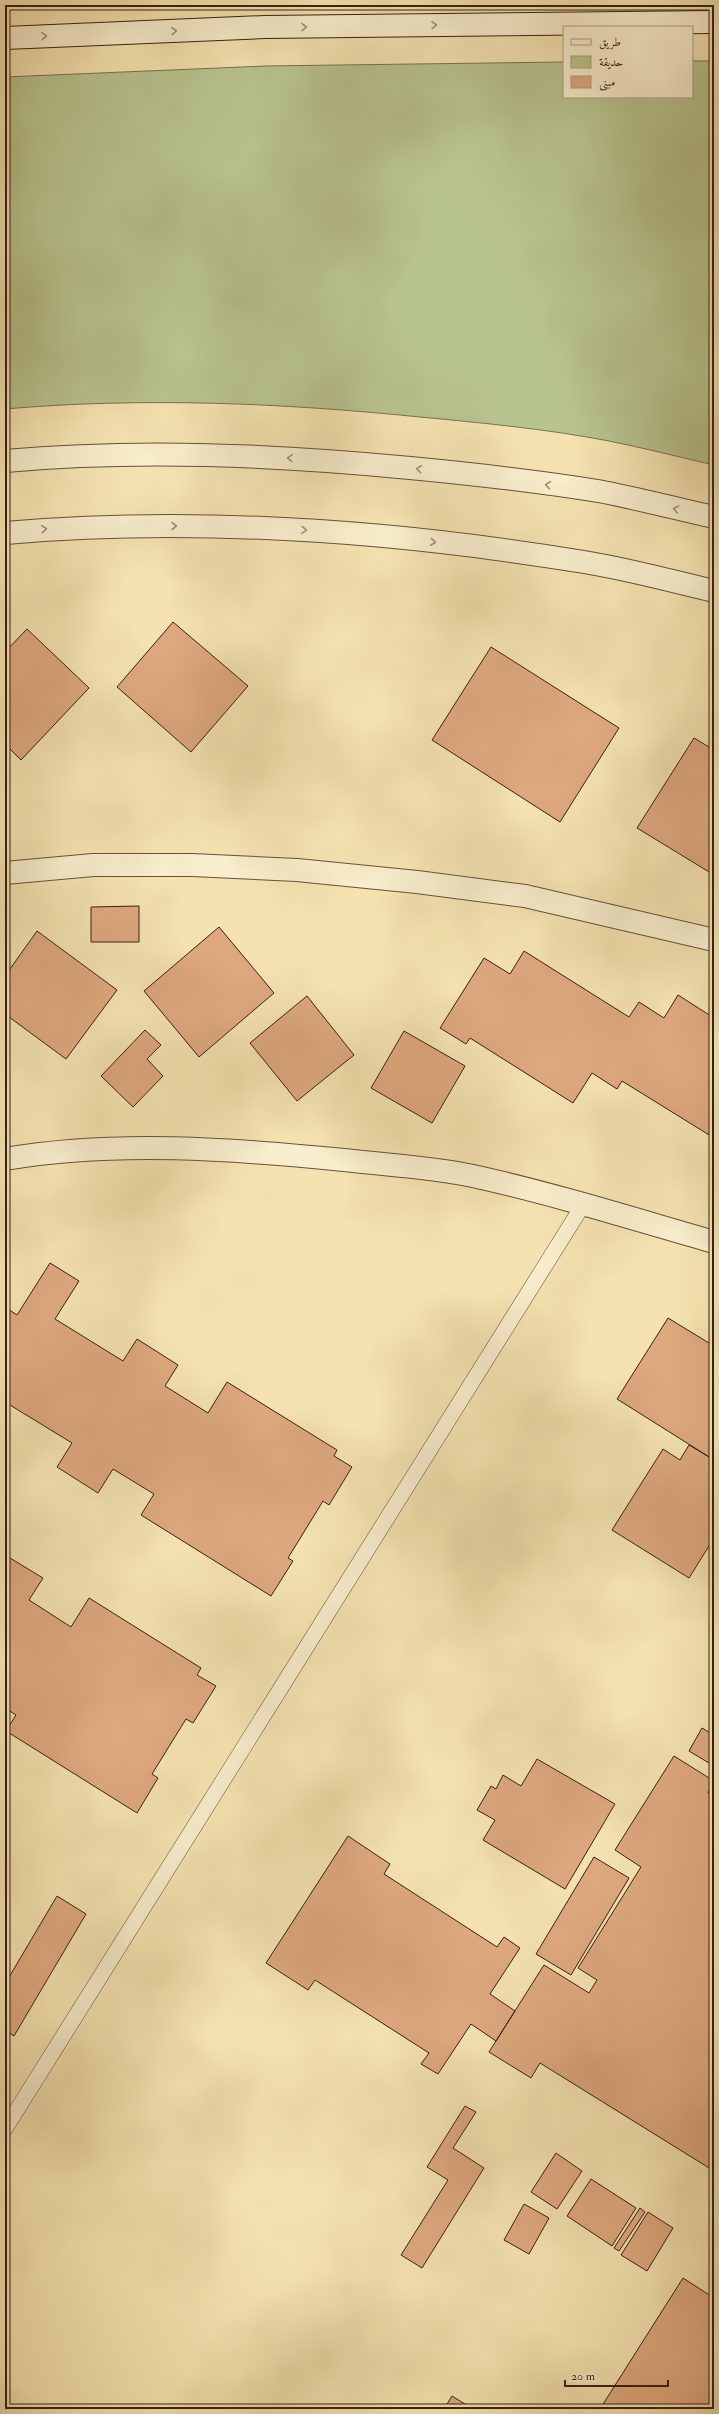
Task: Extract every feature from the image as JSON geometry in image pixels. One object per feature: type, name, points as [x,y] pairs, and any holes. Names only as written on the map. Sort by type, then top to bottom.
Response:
[{"type":"street","points":[[5,38],[264,27],[714,22]]},
{"type":"street","points":[[5,461],[75,455],[202,454],[329,460],[466,473],[599,491],[714,517]]},
{"type":"street","points":[[5,533],[78,526],[201,526],[323,531],[458,545],[586,562],[714,591]]},
{"type":"street","points":[[5,873],[93,865],[192,865],[297,870],[417,882],[525,896],[714,940]]},
{"type":"street","points":[[5,1159],[103,1150],[184,1149],[274,1153],[472,1176],[583,1205],[714,1242]]},
{"type":"lane","points":[[5,2129],[583,1205]]},
{"type":"green space","points":[[693,61],[714,61],[714,465],[622,444],[562,433],[491,424],[368,412],[212,403],[109,403],[5,409],[5,77],[265,66],[563,62],[563,98],[693,98]]},
{"type":"building","points":[[173,622],[248,686],[191,752],[117,687]]},
{"type":"building","points":[[27,629],[89,688],[21,760],[5,744],[5,652]]},
{"type":"building","points":[[491,647],[619,728],[560,822],[432,740]]},
{"type":"building","points":[[694,738],[714,750],[714,875],[637,828]]},
{"type":"building","points":[[139,906],[139,942],[91,942],[91,907]]},
{"type":"building","points":[[219,927],[274,993],[199,1057],[144,991]]},
{"type":"building","points":[[37,931],[117,990],[66,1059],[5,1014],[5,976]]},
{"type":"building","points":[[524,951],[629,1017],[639,1002],[664,1018],[678,995],[714,1018],[714,1138],[622,1081],[617,1089],[592,1073],[573,1103],[470,1038],[466,1044],[440,1028],[484,958],[510,974]]},
{"type":"building","points":[[307,996],[354,1055],[297,1101],[250,1043]]},
{"type":"building","points":[[145,1030],[161,1045],[147,1059],[163,1076],[133,1107],[101,1076]]},
{"type":"building","points":[[404,1031],[465,1066],[432,1123],[371,1088]]},
{"type":"building","points":[[50,1263],[79,1281],[55,1319],[123,1361],[137,1339],[178,1365],[165,1386],[208,1413],[227,1382],[337,1450],[334,1456],[352,1467],[329,1505],[323,1501],[288,1558],[293,1561],[271,1596],[141,1515],[154,1494],[113,1469],[98,1493],[57,1467],[72,1443],[5,1402],[5,1307],[17,1315]]},
{"type":"building","points":[[668,1318],[714,1346],[714,1460],[617,1399]]},
{"type":"building","points":[[689,1445],[714,1460],[714,1538],[689,1578],[612,1530],[663,1449],[680,1460]]},
{"type":"building","points":[[5,1555],[43,1578],[29,1600],[71,1627],[89,1598],[201,1668],[197,1675],[216,1686],[193,1723],[186,1719],[152,1774],[158,1778],[137,1813],[6,1731],[16,1715],[5,1708]]},
{"type":"building","points":[[702,1728],[714,1735],[714,1766],[689,1751]]},
{"type":"building","points":[[674,1756],[714,1781],[708,1793],[714,1797],[714,2171],[540,2063],[531,2078],[489,2052],[544,1965],[589,1993],[597,1980],[578,1968],[641,1867],[615,1850]]},
{"type":"building","points":[[537,1759],[615,1804],[565,1889],[483,1840],[495,1820],[477,1810],[491,1786],[496,1789],[503,1775],[521,1786]]},
{"type":"building","points":[[348,1836],[390,1864],[384,1874],[497,1947],[504,1937],[520,1948],[490,1994],[515,2011],[496,2041],[471,2024],[438,2074],[421,2064],[429,2053],[315,1980],[308,1990],[266,1963]]},
{"type":"building","points":[[594,1857],[629,1878],[571,1975],[536,1954]]},
{"type":"building","points":[[57,1896],[86,1914],[14,2036],[5,2030],[5,1984]]},
{"type":"building","points":[[465,2106],[476,2112],[453,2148],[484,2168],[422,2268],[401,2255],[448,2180],[427,2167]]},
{"type":"building","points":[[556,2153],[582,2171],[557,2209],[531,2192]]},
{"type":"building","points":[[591,2179],[636,2208],[612,2246],[567,2216]]},
{"type":"building","points":[[524,2204],[549,2218],[529,2254],[504,2240]]},
{"type":"building","points":[[640,2208],[645,2212],[619,2251],[614,2248]]},
{"type":"building","points":[[648,2212],[673,2228],[647,2271],[621,2255]]},
{"type":"building","points":[[683,2278],[714,2298],[714,2409],[600,2409]]},
{"type":"building","points":[[452,2396],[473,2409],[444,2409]]}]
